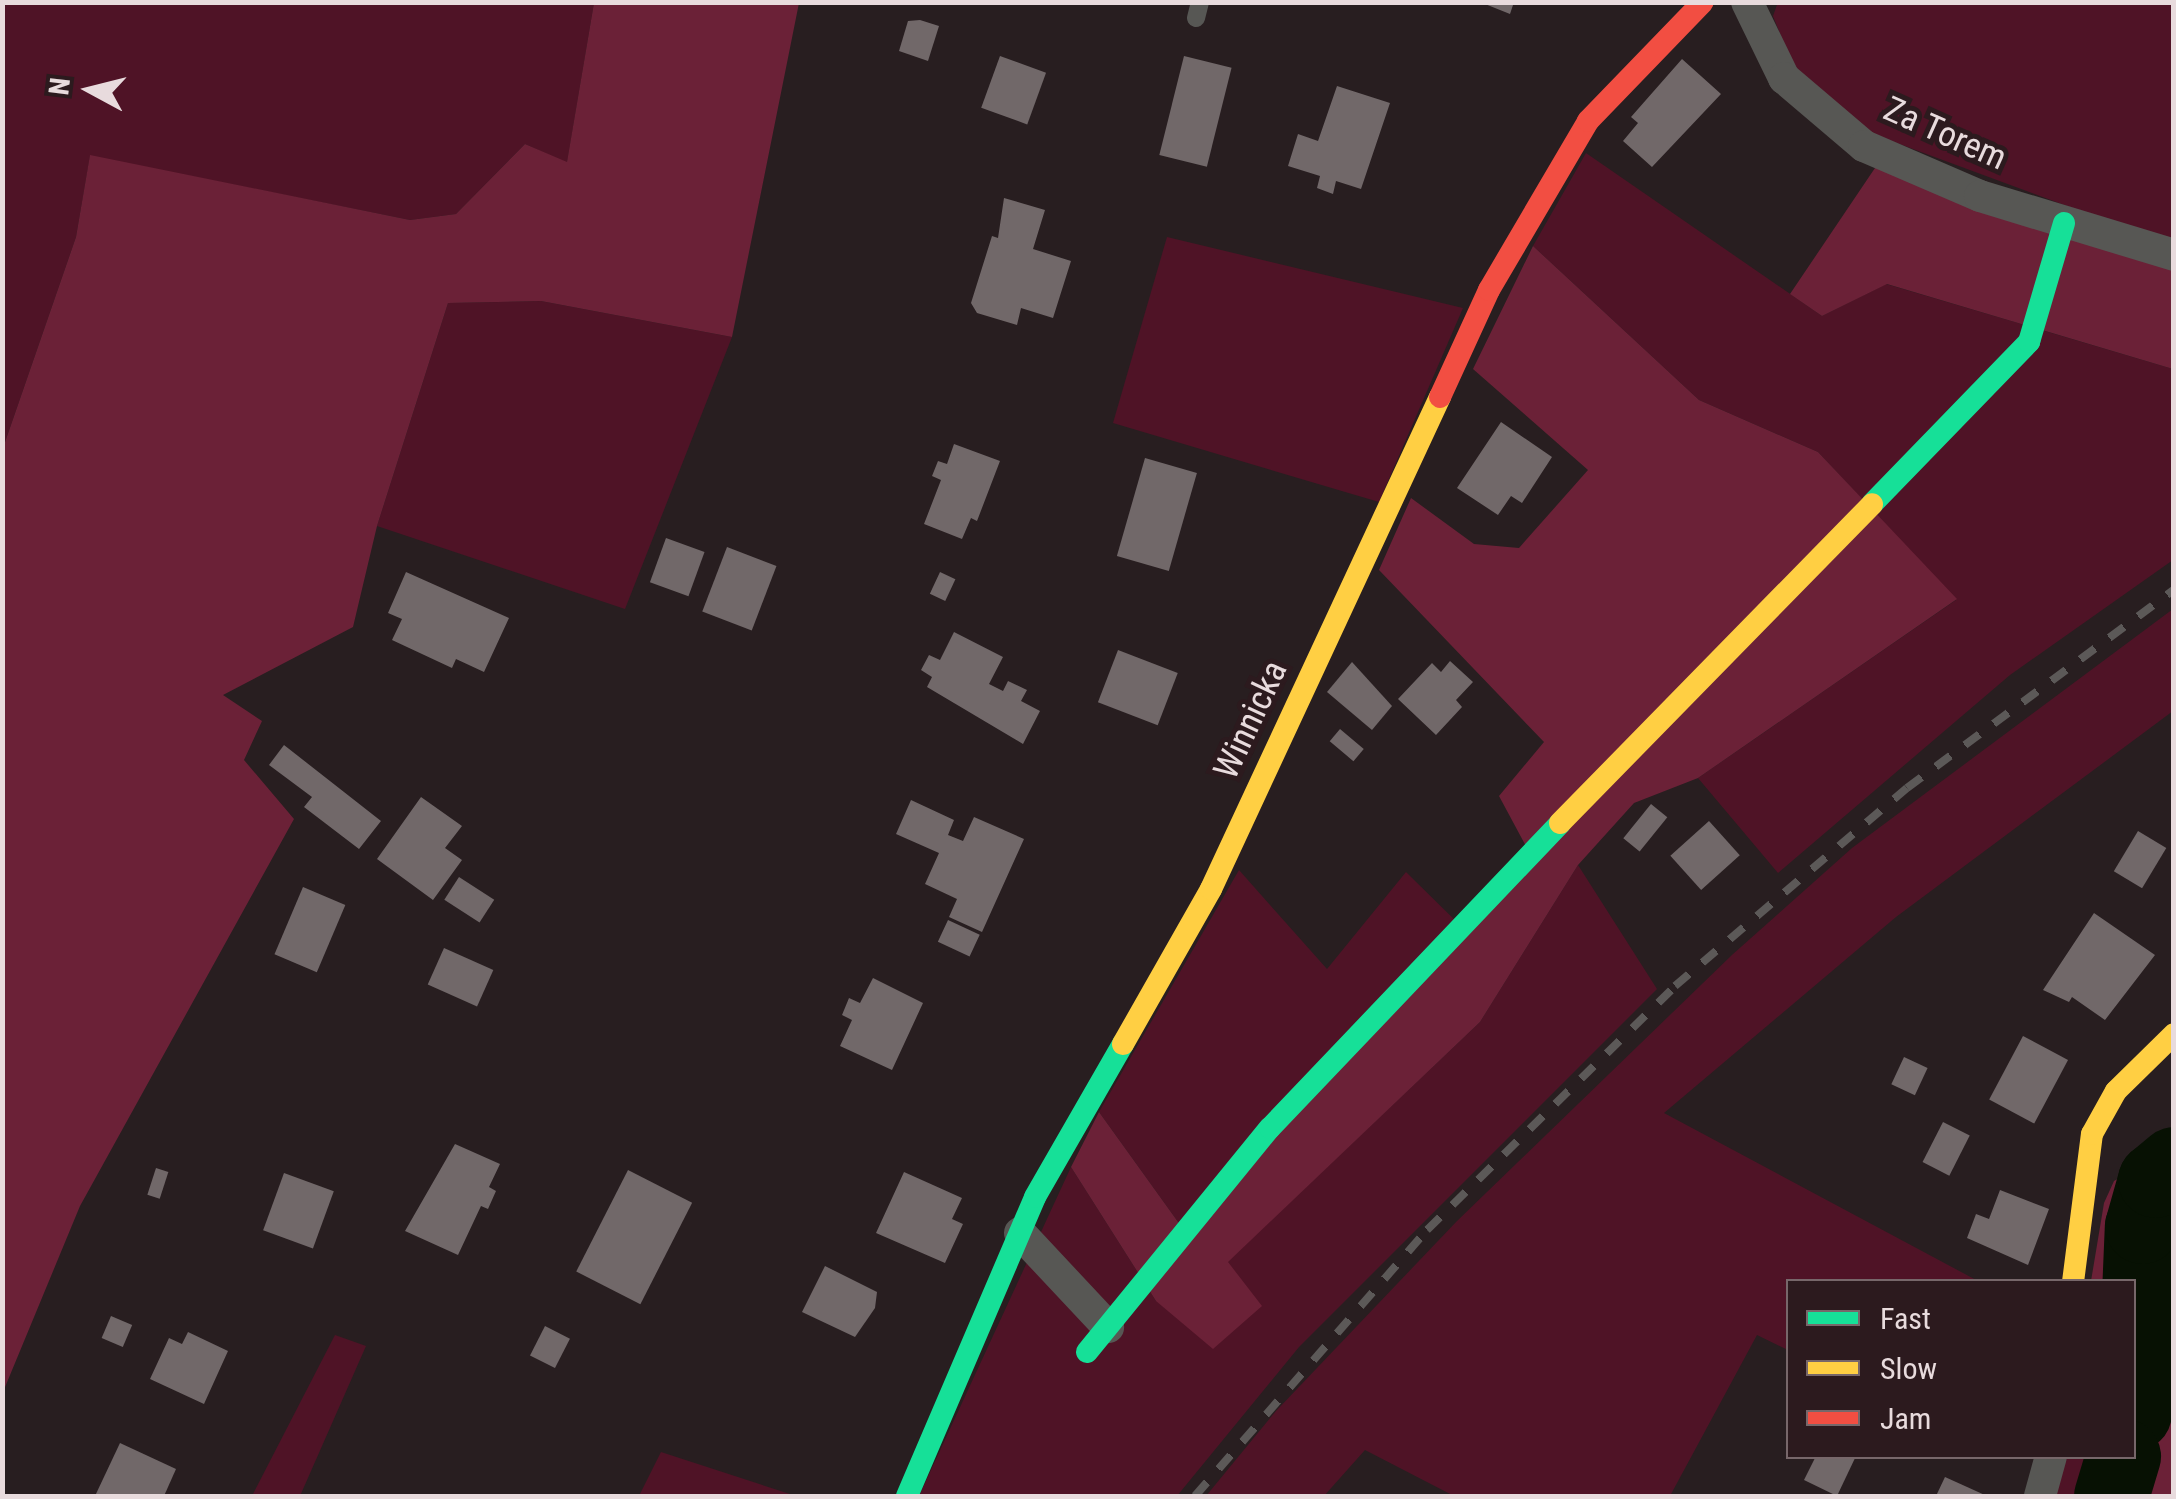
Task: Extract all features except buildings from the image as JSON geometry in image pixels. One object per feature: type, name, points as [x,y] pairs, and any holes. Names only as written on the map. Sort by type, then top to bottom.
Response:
[{"type":"street","name":"Winnicka","points":[[907,1496],[1020,1233],[1211,888],[1489,290],[1588,122],[1703,2]]},
{"type":"street","name":"Za Torem","points":[[1747,2],[1784,78],[1864,146],[2064,223],[2174,254]]},
{"type":"street","points":[[1086,1352],[1270,1128],[1396,992],[2028,342],[2064,223]]},
{"type":"street","points":[[2073,1279],[2092,1134],[2116,1092],[2174,1034]]},
{"type":"street","points":[[1020,1233],[1108,1327]]},
{"type":"street","points":[[2040,1496],[2050,1459]]},
{"type":"shaded area","points":[[1778,2],[2173,3],[2173,238],[2137,232],[1867,132],[1795,71],[1773,16]]},
{"type":"shaded area","points":[[3,3],[594,3],[567,163],[525,144],[456,214],[410,220],[90,156],[76,237],[3,448]]},
{"type":"shaded area","points":[[594,3],[799,3],[732,337],[541,301],[448,303],[377,526],[353,627],[223,695],[262,721],[244,760],[294,819],[80,1206],[3,1392],[3,448],[76,237],[90,155],[410,220],[456,214],[525,144],[567,162]]},
{"type":"shaded area","points":[[1586,153],[1822,316],[1886,284],[2173,369],[2173,560],[2010,675],[1778,873],[1698,778],[1956,600],[1818,452],[1699,400],[1533,246]]},
{"type":"shaded area","points":[[1877,165],[2173,269],[2173,369],[1887,284],[1822,316],[1790,294]]},
{"type":"shaded area","points":[[1167,237],[1463,308],[1379,502],[1113,423]]},
{"type":"shaded area","points":[[1533,246],[1699,400],[1818,452],[1957,599],[1698,778],[1634,803],[1578,865],[1480,1022],[1228,1262],[1262,1306],[1213,1349],[1156,1301],[1071,1167],[1099,1112],[1186,1233],[1527,848],[1499,796],[1544,742],[1379,570],[1411,498],[1474,544],[1519,548],[1588,470],[1473,369]]},
{"type":"shaded area","points":[[541,301],[732,337],[625,609],[377,526],[448,303]]},
{"type":"shaded area","points":[[2173,609],[2173,711],[1896,917],[1664,1113],[1974,1279],[1786,1279],[1786,1349],[1757,1335],[1670,1496],[1454,1496],[1365,1450],[1324,1496],[1206,1496],[1276,1411],[1457,1221],[1733,954],[1852,848]]},
{"type":"shaded area","points":[[1578,865],[1657,989],[1299,1347],[1177,1496],[919,1496],[1071,1167],[1156,1301],[1227,1262],[1480,1022]]},
{"type":"shaded area","points":[[1239,870],[1327,969],[1406,872],[1466,931],[1186,1233],[1099,1112]]},
{"type":"shaded area","points":[[2173,1146],[2173,1496],[2083,1496],[2093,1459],[2136,1459],[2136,1279],[2091,1279],[2104,1203],[2114,1181]]},
{"type":"shaded area","points":[[335,1335],[366,1346],[300,1496],[252,1496]]},
{"type":"shaded area","points":[[661,1452],[796,1496],[639,1496]]},
{"type":"shaded area","points":[[2064,1459],[2094,1459],[2085,1496],[2055,1496]]},
{"type":"waterway","points":[[2136,1366],[2142,1226],[2155,1180],[2174,1164]]},
{"type":"waterway","points":[[2111,1496],[2122,1459]]},
{"type":"railway","points":[[1195,1496],[1427,1230],[1675,986],[1907,788],[2174,590]]},
{"type":"traffic: fast","points":[[1872,504],[2029,342],[2064,223]]},
{"type":"traffic: fast","points":[[1087,1352],[1270,1128],[1560,823]]},
{"type":"traffic: fast","points":[[907,1496],[1035,1197],[1123,1044]]},
{"type":"traffic: slow","points":[[1123,1044],[1211,889],[1440,397]]},
{"type":"traffic: slow","points":[[1560,823],[1872,504]]},
{"type":"traffic: slow","points":[[2073,1279],[2092,1134],[2116,1091],[2174,1034]]},
{"type":"traffic: jam","points":[[1440,397],[1489,290],[1588,121],[1703,2]]}]
